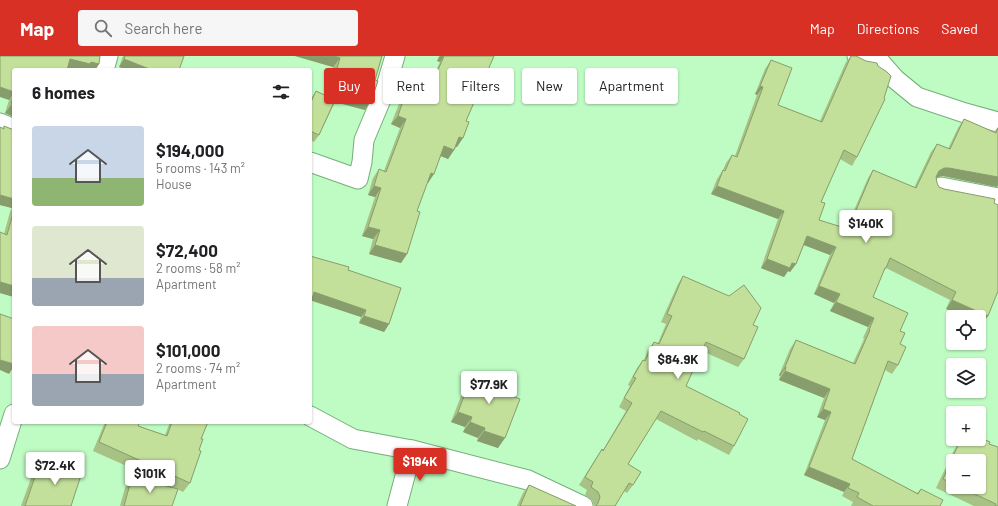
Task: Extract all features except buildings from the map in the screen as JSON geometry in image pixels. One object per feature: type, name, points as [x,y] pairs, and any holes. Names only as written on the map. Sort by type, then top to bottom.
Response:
[{"type":"street","points":[[105,68],[108,56]]},
{"type":"street","points":[[312,163],[358,179],[362,162],[364,140],[385,90],[395,56]]},
{"type":"street","points":[[856,56],[881,63],[895,79],[917,97],[998,122]]},
{"type":"street","points":[[0,123],[12,128]]},
{"type":"street","points":[[941,187],[998,198]]},
{"type":"street","points":[[312,417],[353,439],[412,450],[528,480],[583,506]]},
{"type":"street","points":[[0,459],[12,420]]},
{"type":"street","points":[[397,506],[412,450]]}]
